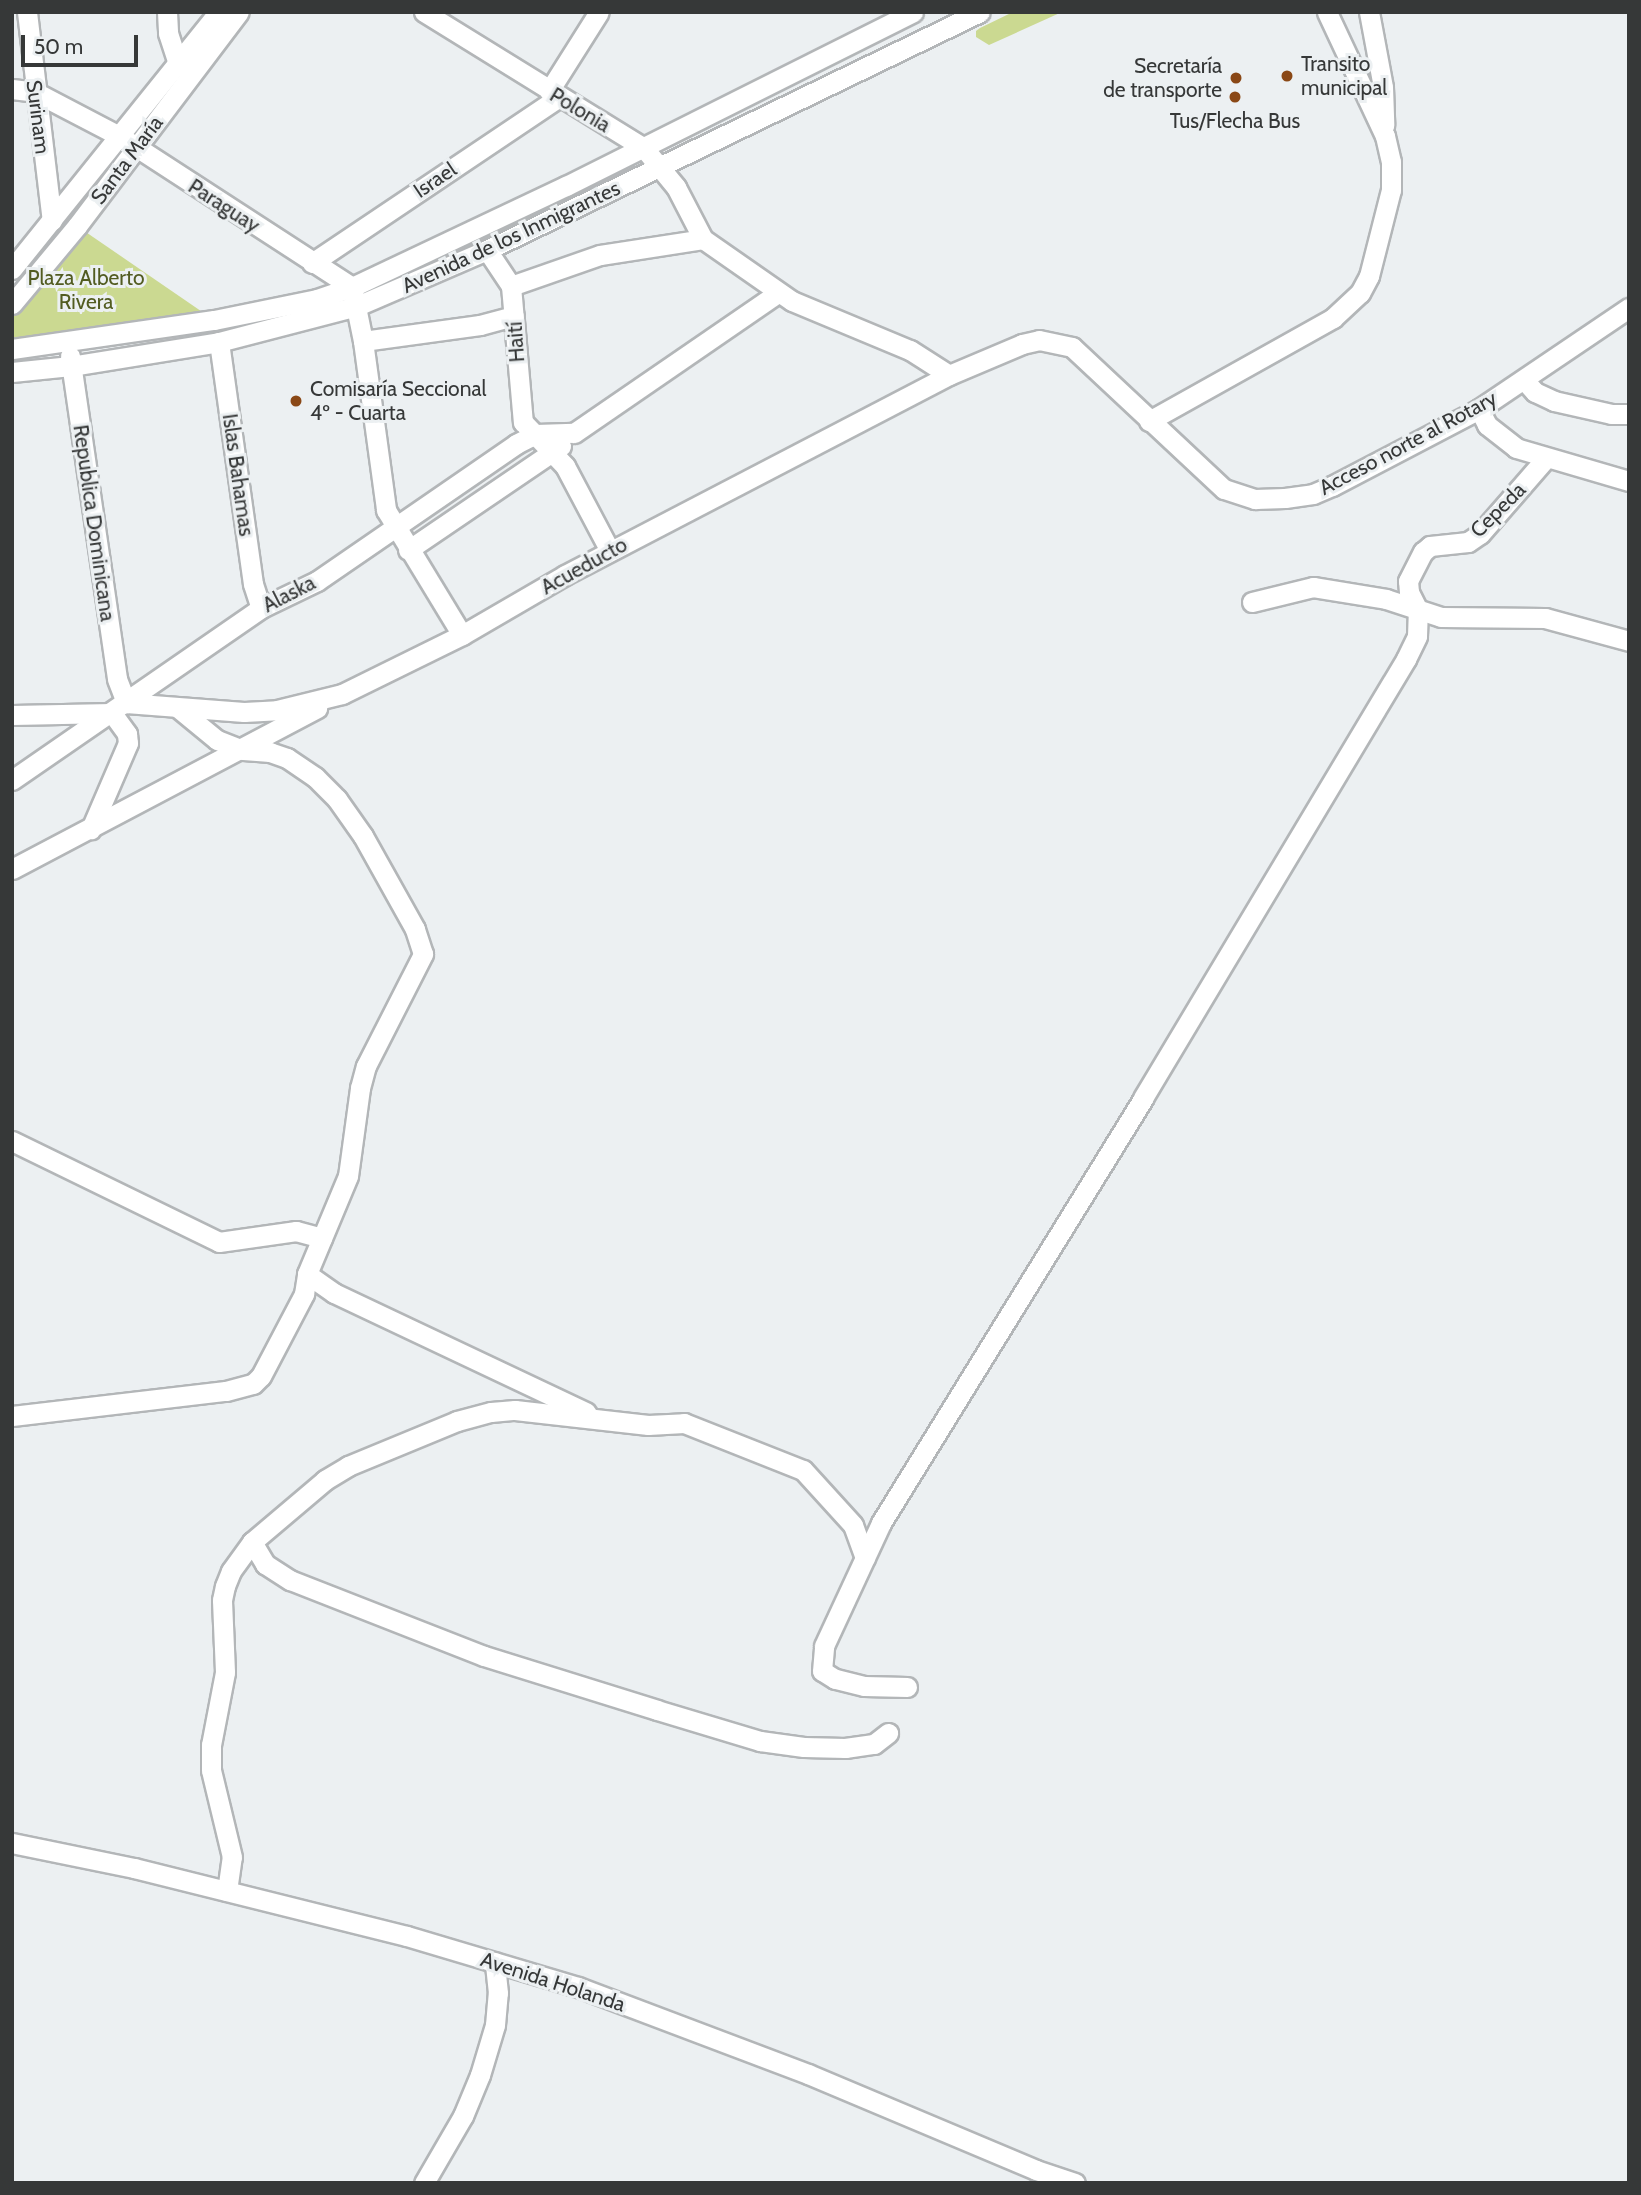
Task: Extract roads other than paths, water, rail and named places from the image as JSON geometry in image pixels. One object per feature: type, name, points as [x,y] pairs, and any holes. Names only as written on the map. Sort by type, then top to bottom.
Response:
[{"type":"street","name":"Surinam","points":[[27,12],[34,92],[52,221]]},
{"type":"street","points":[[167,12],[168,33],[178,64]]},
{"type":"street","name":"Santa María","points":[[15,259],[129,143],[178,64],[219,12]]},
{"type":"street","name":"Santa María","points":[[12,304],[129,143],[239,12]]},
{"type":"street","name":"Polonia","points":[[424,12],[643,148],[686,202],[703,239]]},
{"type":"street","points":[[554,94],[599,12]]},
{"type":"street","name":"Avenida de los Inmigrantes","points":[[12,349],[214,320],[317,299],[355,296],[436,249],[913,12]]},
{"type":"street","name":"Avenida de los Inmigrantes","points":[[12,372],[71,366],[219,342],[487,250],[960,17],[980,12]]},
{"type":"street","points":[[1327,12],[1385,136]]},
{"type":"street","points":[[1149,421],[1333,318],[1360,293],[1369,275],[1391,190],[1391,162],[1385,136],[1383,87],[1369,12]]},
{"type":"street","name":"Paraguay","points":[[12,89],[34,92],[129,143],[312,263],[355,296]]},
{"type":"street","name":"Israel","points":[[312,263],[554,94]]},
{"type":"street","points":[[511,286],[600,254],[703,239],[778,293],[910,350],[949,375]]},
{"type":"street","name":"Haití","points":[[487,250],[511,286],[523,422],[565,466],[610,551]]},
{"type":"street","points":[[408,550],[552,454],[574,433],[778,293]]},
{"type":"street","points":[[355,296],[382,496],[394,527],[462,635]]},
{"type":"street","name":"Acceso norte al Rotary","points":[[1022,344],[1039,340],[1072,347],[1103,373],[1149,421],[1224,489],[1255,499],[1313,494],[1332,486],[1479,409],[1525,381],[1629,308]]},
{"type":"street","points":[[363,341],[481,325],[514,316]]},
{"type":"street","name":"Republica Dominicana","points":[[68,342],[119,708],[128,743],[91,828]]},
{"type":"street","name":"Islas Bahamas","points":[[219,342],[253,584],[261,608]]},
{"type":"street","name":"Acueducto","points":[[12,715],[119,708],[244,712],[277,710],[342,694],[462,635],[610,551],[949,375],[1022,344]]},
{"type":"street","points":[[1525,381],[1535,392],[1554,401],[1612,414],[1629,414]]},
{"type":"street","points":[[1479,409],[1487,425],[1500,438],[1516,448],[1629,481]]},
{"type":"street","points":[[536,434],[574,433]]},
{"type":"street","name":"Alaska","points":[[12,780],[261,608],[317,581],[536,434]]},
{"type":"street","name":"Cepeda","points":[[1418,610],[1409,592],[1408,581],[1423,552],[1430,546],[1468,542],[1480,534],[1546,458]]},
{"type":"street","points":[[1252,602],[1312,587],[1386,599],[1441,617],[1545,618],[1629,640]]},
{"type":"street","points":[[907,1687],[864,1686],[835,1679],[822,1671],[824,1646],[881,1523],[1143,1098],[1406,659],[1417,636],[1418,610]]},
{"type":"street","points":[[14,867],[243,750],[342,694]]},
{"type":"street","points":[[12,1416],[226,1391],[253,1384],[261,1376],[304,1294],[307,1274],[351,1165],[360,1088],[366,1066],[423,954],[423,945],[363,836],[337,799],[315,777],[287,758],[270,751],[243,750],[217,740],[178,708]]},
{"type":"street","points":[[12,1142],[219,1242],[296,1231],[307,1231],[321,1238]]},
{"type":"street","points":[[307,1274],[334,1293],[603,1420]]},
{"type":"street","points":[[227,1891],[232,1857],[211,1770],[211,1745],[225,1672],[224,1593],[231,1571],[252,1542],[325,1480],[348,1466],[457,1421],[491,1412],[515,1410],[648,1425],[684,1423],[803,1470],[853,1525],[865,1558]]},
{"type":"street","points":[[252,1542],[265,1564],[290,1580],[484,1656],[670,1714],[760,1741],[804,1747],[845,1748],[874,1744],[888,1733]]},
{"type":"street","name":"Avenida Holanda","points":[[12,1843],[227,1891],[407,1936],[578,1987],[808,2074],[1036,2170],[1075,2183]]},
{"type":"street","points":[[424,2183],[463,2116],[480,2075],[495,2025],[498,1993],[495,1962]]},
{"type":"place","name":"Transito municipal","points":[[1287,76]]},
{"type":"place","name":"Secretaría de transporte","points":[[1236,78]]},
{"type":"place","name":"Tus/Flecha Bus","points":[[1235,97]]},
{"type":"place","name":"Comisaría Seccional 4º - Cuarta","points":[[296,401]]},
{"type":"park label","name":"Plaza Alberto Rivera","points":[[86,290]]}]
